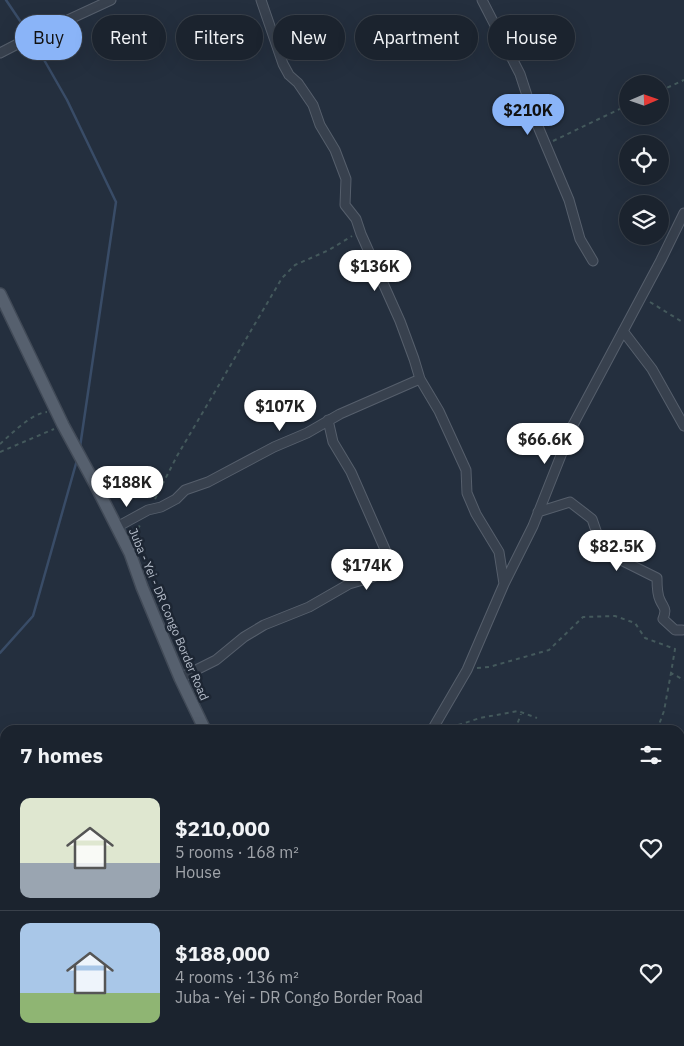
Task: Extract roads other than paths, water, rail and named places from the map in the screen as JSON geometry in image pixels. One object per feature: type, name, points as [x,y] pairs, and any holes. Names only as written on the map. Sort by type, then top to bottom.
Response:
[{"type":"main road","name":"Juba - Yei - DR Congo Border Road","points":[[0,294],[63,425],[130,553],[180,678],[203,725]]},
{"type":"street","points":[[0,53],[111,0]]},
{"type":"street","points":[[261,0],[283,64],[313,105],[320,125],[335,150],[346,179],[345,205],[356,219],[400,321],[420,379],[439,411],[466,470],[467,492],[476,514],[499,552],[504,584]]},
{"type":"street","points":[[482,0],[520,74],[545,146],[569,200],[580,239],[593,261]]},
{"type":"street","points":[[435,725],[467,670],[504,584],[538,512],[573,425],[684,213]]},
{"type":"street","points":[[623,331],[652,369],[684,426]]},
{"type":"street","points":[[117,526],[148,510],[161,507],[176,499],[185,490],[208,482],[274,447],[308,433],[328,420],[420,379]]},
{"type":"street","points":[[180,678],[216,660],[244,636],[264,625],[309,607],[349,584],[373,577],[384,571],[391,563],[351,472],[333,442],[328,420]]},
{"type":"street","points":[[538,512],[570,502],[592,520],[603,551],[656,578],[660,600],[664,605],[663,619],[675,630],[682,630]]},
{"type":"waterway","points":[[6,0],[31,37],[67,100],[116,202],[80,447]]},
{"type":"waterway","points":[[0,653],[33,616],[77,460]]}]
